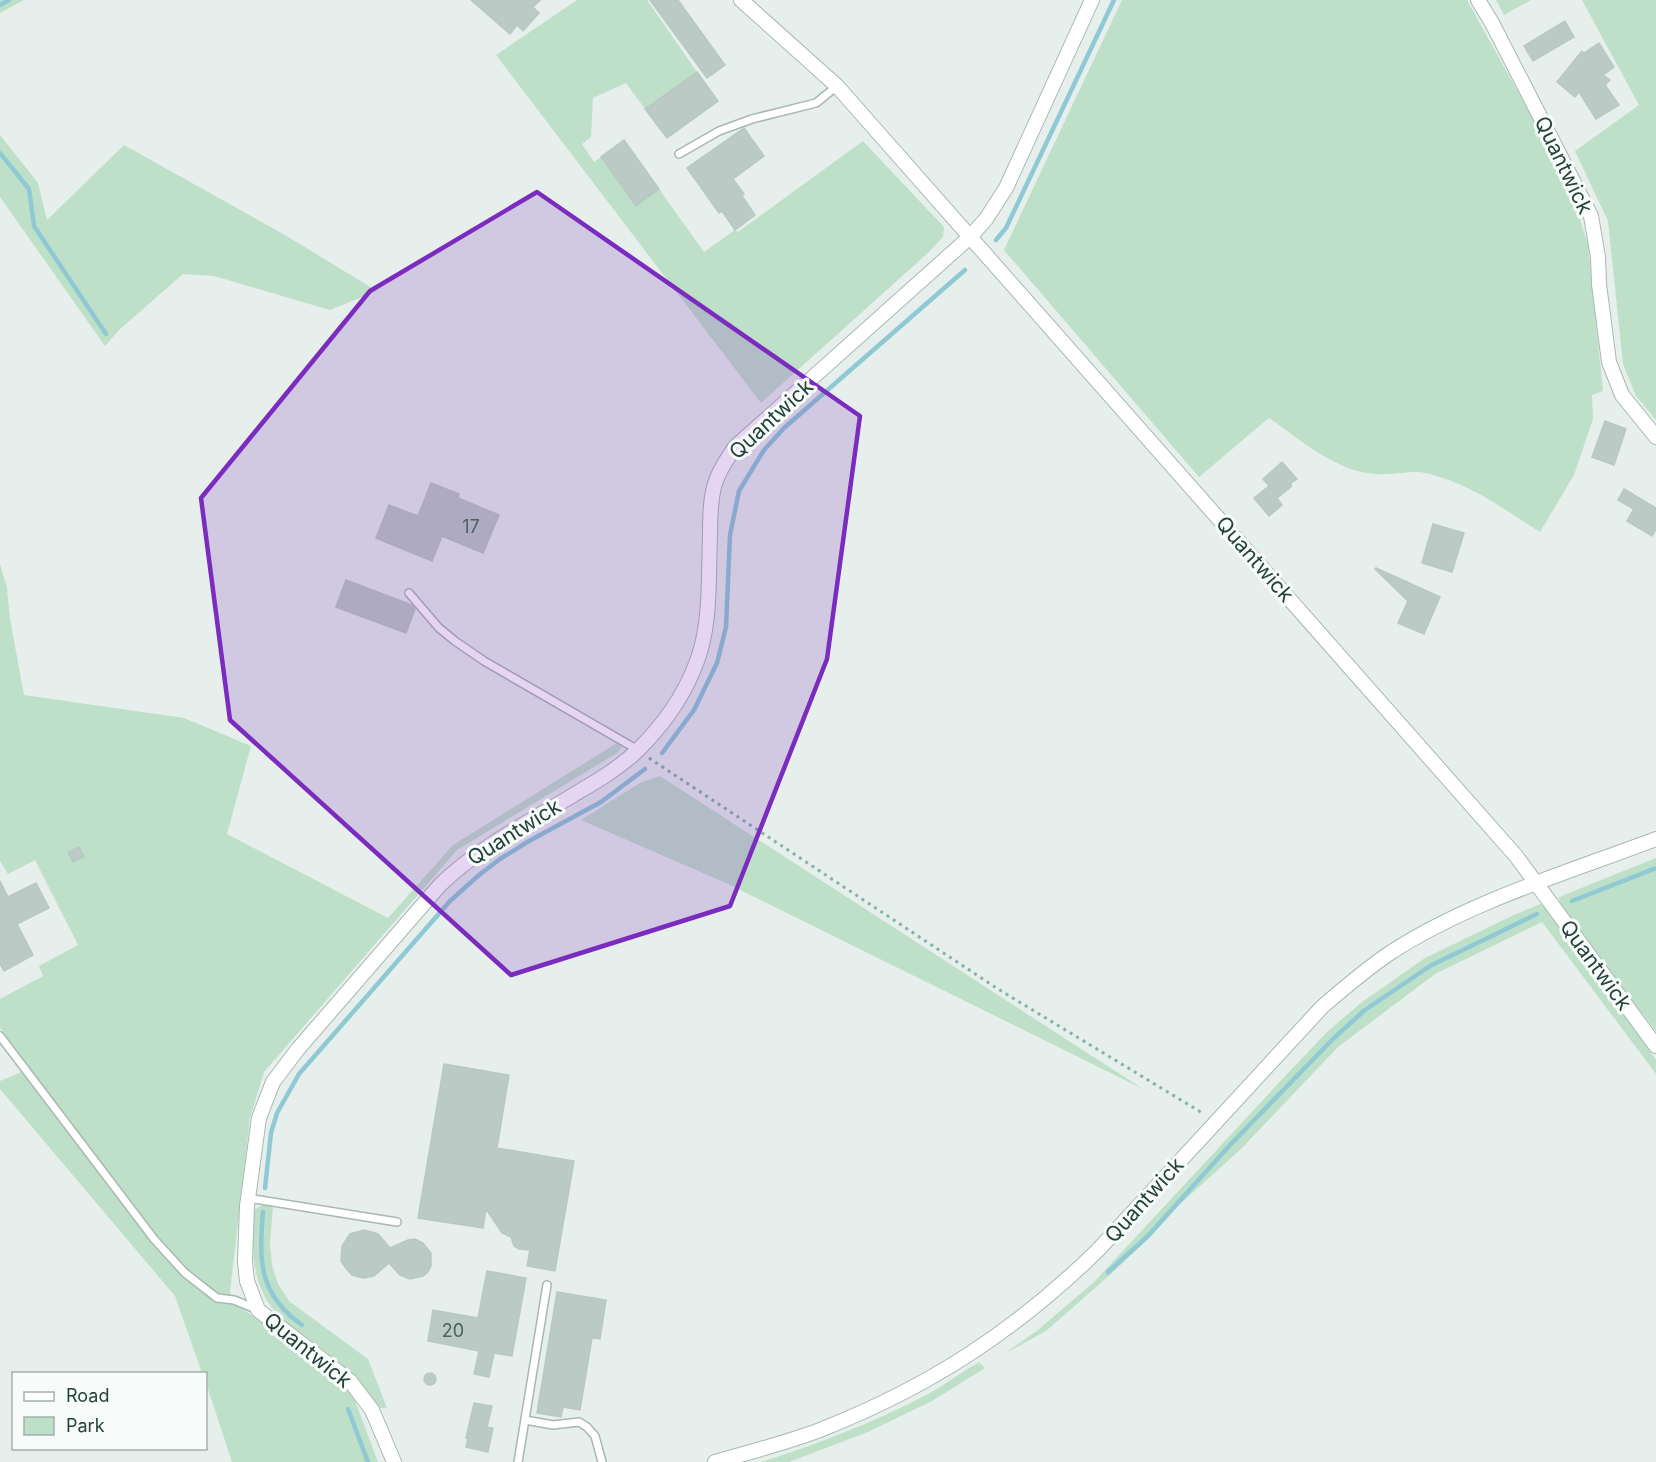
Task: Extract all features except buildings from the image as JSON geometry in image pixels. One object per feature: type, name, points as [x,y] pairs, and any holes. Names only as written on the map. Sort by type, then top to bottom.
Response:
[{"type":"street","name":"Quantwick","points":[[741,0],[837,86],[1516,856],[1656,1046]]},
{"type":"street","name":"Quantwick","points":[[394,1462],[372,1410],[350,1381],[258,1310],[247,1281],[245,1262],[248,1198],[259,1118],[273,1082],[298,1049],[440,885],[459,867],[591,784],[638,750],[664,720],[683,693],[703,646],[711,513],[714,487],[722,466],[735,447],[971,236],[987,219],[1006,188],[1092,0]]},
{"type":"street","name":"Quantwick","points":[[1478,0],[1591,216],[1599,257],[1599,284],[1610,362],[1622,395],[1656,437]]},
{"type":"street","name":"Quantwick","points":[[715,1462],[818,1431],[899,1396],[965,1359],[1061,1286],[1098,1250],[1322,1007],[1357,977],[1433,928],[1476,908],[1656,839]]},
{"type":"lane","points":[[680,154],[718,130],[816,103],[837,86]]},
{"type":"lane","points":[[409,593],[439,628],[484,661],[638,750]]},
{"type":"lane","points":[[0,1036],[154,1239],[185,1273],[217,1298],[234,1300],[258,1310]]},
{"type":"lane","points":[[248,1198],[397,1222]]},
{"type":"lane","points":[[518,1462],[547,1285]]},
{"type":"lane","points":[[525,1420],[553,1425],[579,1422],[595,1436],[602,1462]]},
{"type":"path","points":[[638,750],[998,989],[1216,1121]]},
{"type":"highlighted area","points":[[537,192],[860,416],[827,659],[730,906],[511,975],[230,720],[201,498],[370,291]]},
{"type":"green space","points":[[0,0],[24,0],[0,13]]},
{"type":"green space","points":[[577,0],[647,0],[697,72],[645,109],[626,83],[593,98],[591,137],[582,144],[594,162],[601,157],[636,205],[659,189],[704,252],[735,230],[738,232],[863,141],[944,227],[943,237],[929,252],[761,403],[496,55]]},
{"type":"green space","points":[[1122,0],[1467,0],[1559,166],[1574,200],[1588,245],[1603,391],[1592,395],[1593,419],[1574,475],[1540,532],[1481,495],[1443,478],[1415,472],[1375,474],[1346,467],[1306,445],[1269,418],[1199,477],[1004,250]]},
{"type":"green space","points":[[1496,0],[1531,0],[1504,15]]},
{"type":"green space","points":[[1582,0],[1656,0],[1656,420],[1636,396],[1623,364],[1608,221],[1575,151],[1639,105]]},
{"type":"green space","points":[[0,135],[38,183],[47,220],[124,145],[285,235],[377,291],[330,310],[214,276],[183,274],[119,330],[105,346],[0,197]]},
{"type":"green space","points":[[0,564],[7,588],[10,619],[24,695],[184,718],[251,746],[227,834],[388,918],[453,845],[617,743],[622,747],[617,753],[457,850],[264,1072],[250,1118],[230,1292],[232,1297],[213,1292],[190,1273],[148,1225],[0,1028],[0,999],[43,976],[39,966],[78,945],[35,860],[8,874],[0,861]]},
{"type":"green space","points":[[660,776],[1143,1089],[726,883],[581,820],[640,783]]},
{"type":"green space","points":[[1656,858],[1656,1031],[1563,914],[1559,897]]},
{"type":"green space","points":[[1543,903],[1556,916],[1656,1060],[1656,1074],[1542,922],[1435,974],[1338,1047],[1242,1148],[1178,1206],[1149,1238],[1111,1274],[1046,1331],[1004,1354],[1038,1330],[1094,1282],[1327,1032],[1362,1002],[1425,958]]},
{"type":"green space","points":[[24,1071],[142,1228],[187,1279],[217,1301],[234,1303],[322,1363],[349,1385],[378,1462],[232,1462],[207,1386],[207,1372],[202,1372],[175,1296],[0,1089],[0,1081]]},
{"type":"green space","points":[[262,1205],[273,1205],[270,1244],[272,1265],[278,1284],[289,1301],[368,1359],[387,1408],[377,1408],[318,1352],[311,1341],[278,1315],[268,1302],[256,1275],[253,1244],[254,1210]]},
{"type":"green space","points":[[979,1362],[985,1368],[932,1401],[868,1432],[789,1462],[761,1462],[825,1440],[888,1414],[928,1394]]},
{"type":"waterway","points":[[0,5],[9,0]]},
{"type":"waterway","points":[[996,240],[1006,228],[1114,0]]},
{"type":"waterway","points":[[0,153],[29,189],[34,226],[106,334]]},
{"type":"waterway","points":[[662,753],[694,710],[717,663],[726,627],[730,535],[739,491],[764,450],[784,428],[965,270]]},
{"type":"waterway","points":[[265,1188],[271,1133],[277,1113],[299,1074],[450,901],[500,859],[601,802],[645,769]]},
{"type":"waterway","points":[[1572,901],[1656,868]]},
{"type":"waterway","points":[[1108,1272],[1148,1236],[1230,1145],[1334,1038],[1365,1010],[1430,966],[1537,914]]},
{"type":"waterway","points":[[263,1212],[261,1246],[264,1275],[277,1301],[302,1325]]},
{"type":"waterway","points":[[348,1409],[368,1462]]}]
